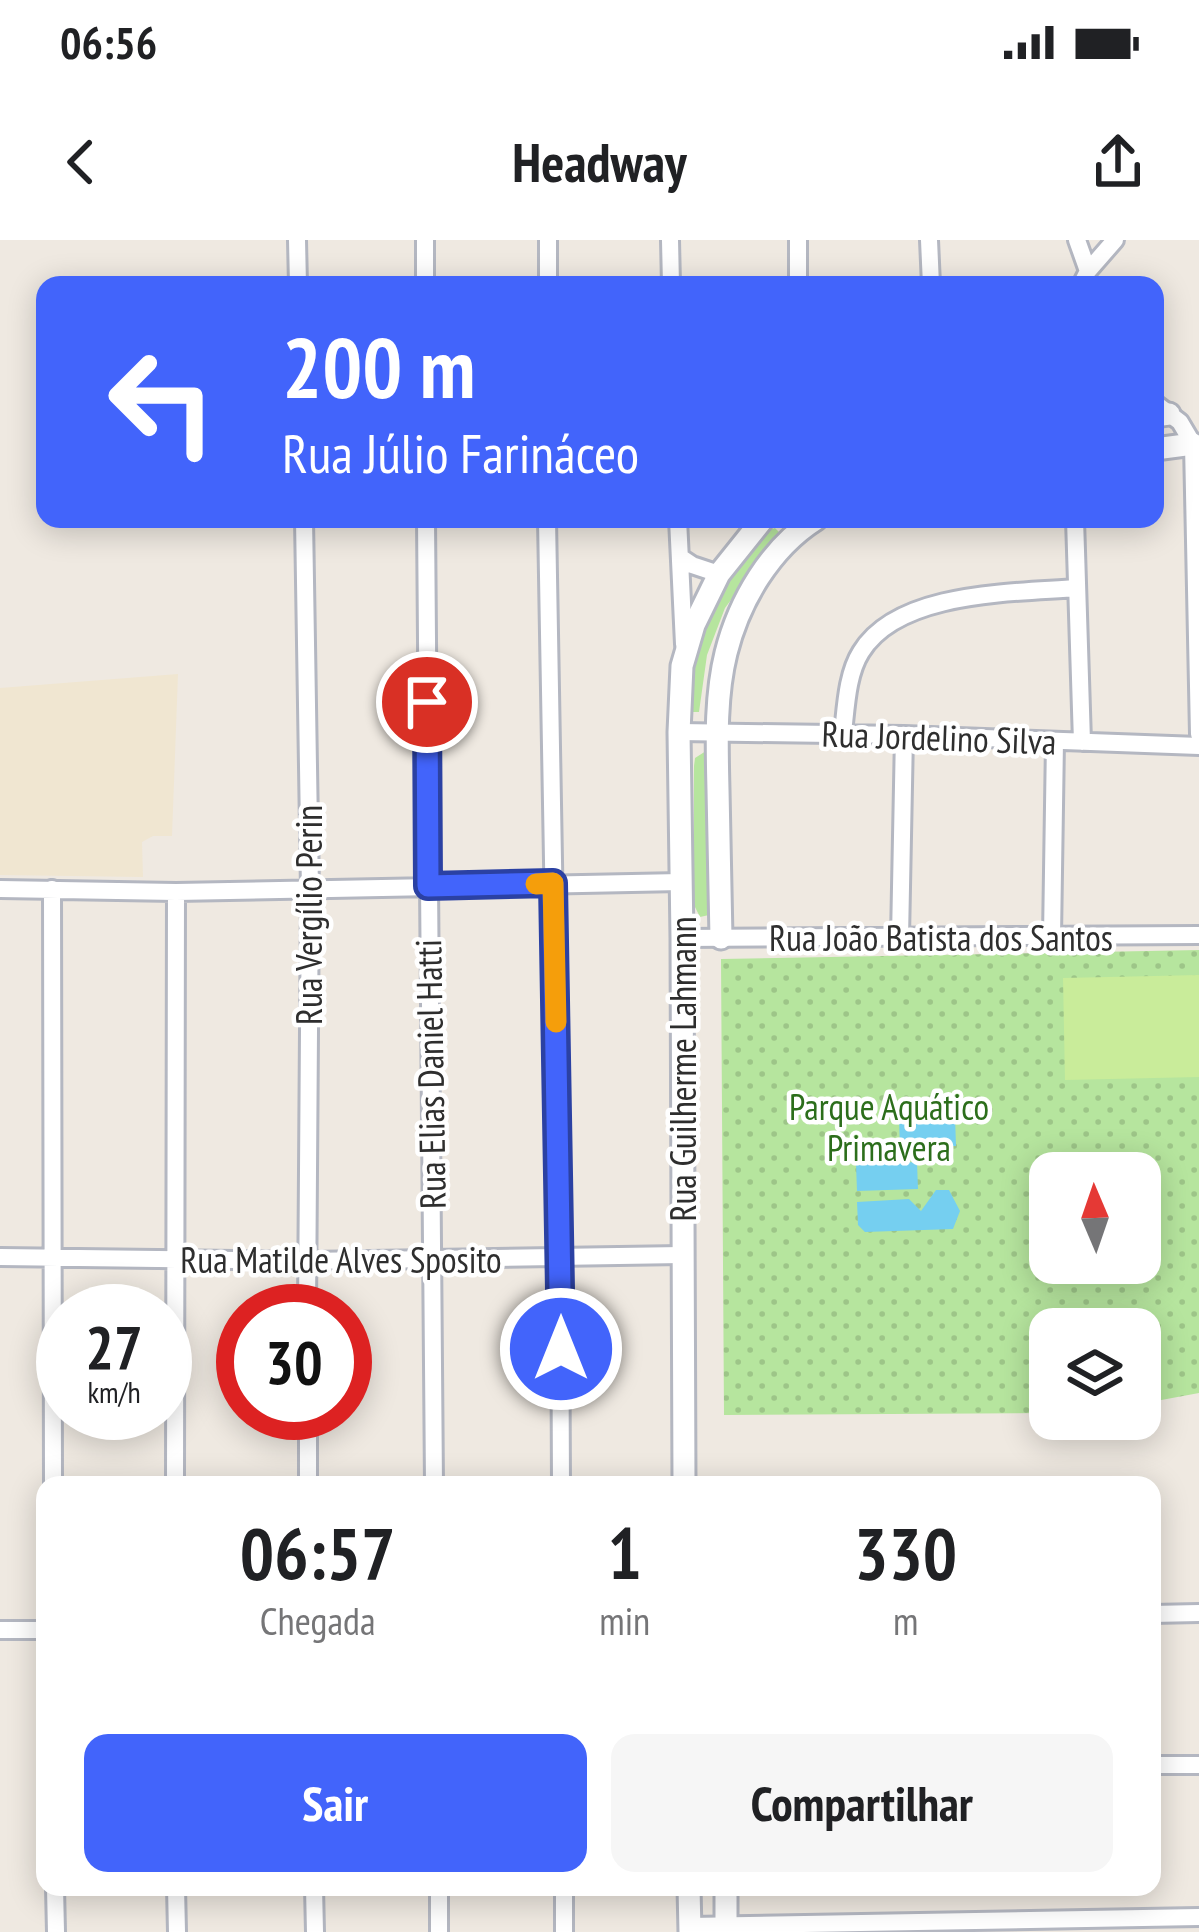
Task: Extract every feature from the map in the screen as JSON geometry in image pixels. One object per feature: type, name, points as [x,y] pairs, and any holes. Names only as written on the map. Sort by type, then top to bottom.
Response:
[{"type":"street","points":[[297,240],[298,276]]},
{"type":"street","points":[[425,240],[425,276]]},
{"type":"street","points":[[548,240],[548,276]]},
{"type":"street","points":[[670,240],[671,276]]},
{"type":"street","points":[[798,240],[798,276]]},
{"type":"street","points":[[929,240],[931,276]]},
{"type":"street","points":[[1078,240],[1085,276]]},
{"type":"street","points":[[1087,276],[1115,240]]},
{"type":"street","points":[[1164,413],[1180,422],[1193,444],[1199,734]]},
{"type":"street","points":[[1164,448],[1193,444]]},
{"type":"street","name":"Rua Vergílio Perin","points":[[304,528],[310,890],[307,1284]]},
{"type":"street","name":"Rua Elias Daniel Hatti","points":[[426,528],[434,1476]]},
{"type":"street","points":[[548,528],[561,1476]]},
{"type":"street","name":"Rua Guilherme Lahmann","points":[[678,528],[684,653],[679,732],[684,1476]]},
{"type":"street","name":"Rua Guilherme Lahmann","points":[[684,653],[718,574],[756,528]]},
{"type":"street","points":[[721,938],[717,732],[725,655],[743,603],[769,562],[802,528]]},
{"type":"street","points":[[1075,528],[1082,742]]},
{"type":"street","points":[[680,557],[718,574]]},
{"type":"street","points":[[843,733],[850,682],[861,651],[896,617],[950,600],[1077,588]]},
{"type":"street","name":"Rua Jordelino Silva","points":[[679,732],[1199,746]]},
{"type":"street","points":[[900,938],[904,735]]},
{"type":"street","points":[[1052,937],[1055,741]]},
{"type":"street","points":[[0,890],[176,892],[681,882]]},
{"type":"street","points":[[52,890],[53,1476]]},
{"type":"street","points":[[175,1476],[176,892]]},
{"type":"street","name":"Rua João Batista dos Santos","points":[[682,938],[1199,935]]},
{"type":"street","name":"Rua Matilde Alves Sposito","points":[[0,1257],[307,1262],[682,1255]]},
{"type":"street","points":[[308,1440],[308,1476]]},
{"type":"street","points":[[1161,1614],[1199,1613]]},
{"type":"street","points":[[0,1630],[36,1630]]},
{"type":"street","points":[[1161,1766],[1199,1765]]},
{"type":"street","points":[[56,1896],[56,1932]]},
{"type":"street","points":[[176,1896],[177,1932]]},
{"type":"street","points":[[314,1896],[315,1932]]},
{"type":"street","points":[[439,1896],[439,1932]]},
{"type":"street","points":[[564,1896],[564,1932]]},
{"type":"street","points":[[689,1896],[690,1929],[1199,1917]]},
{"type":"street","points":[[726,1896],[726,1928]]},
{"type":"shaded area","points":[[178,674],[172,836],[153,836],[142,842],[143,877],[0,875],[0,688]]},
{"type":"green space","points":[[775,528],[780,533],[777,538],[725,608],[707,655],[699,712],[691,712],[687,709],[694,663],[712,605],[756,541]]},
{"type":"green space","points":[[706,751],[713,905],[709,915],[700,917],[694,905],[694,766],[695,758]]},
{"type":"green space","name":"Parque Aquático Primavera","points":[[1199,950],[1199,1393],[1161,1400],[1161,1308],[1029,1308],[1029,1413],[724,1415],[721,959]]},
{"type":"green space","points":[[1199,975],[1199,1077],[1065,1080],[1063,978]]},
{"type":"water","points":[[955,1116],[956,1146],[900,1148],[899,1118]]},
{"type":"water","points":[[917,1162],[918,1189],[857,1191],[856,1164]]},
{"type":"water","points":[[936,1190],[949,1190],[960,1211],[953,1229],[865,1232],[858,1225],[857,1202],[909,1199],[921,1211]]},
{"type":"slow traffic","points":[[536,884],[553,883],[556,1022]]},
{"type":"route","points":[[427,702],[428,886],[553,883],[561,1349]]}]
